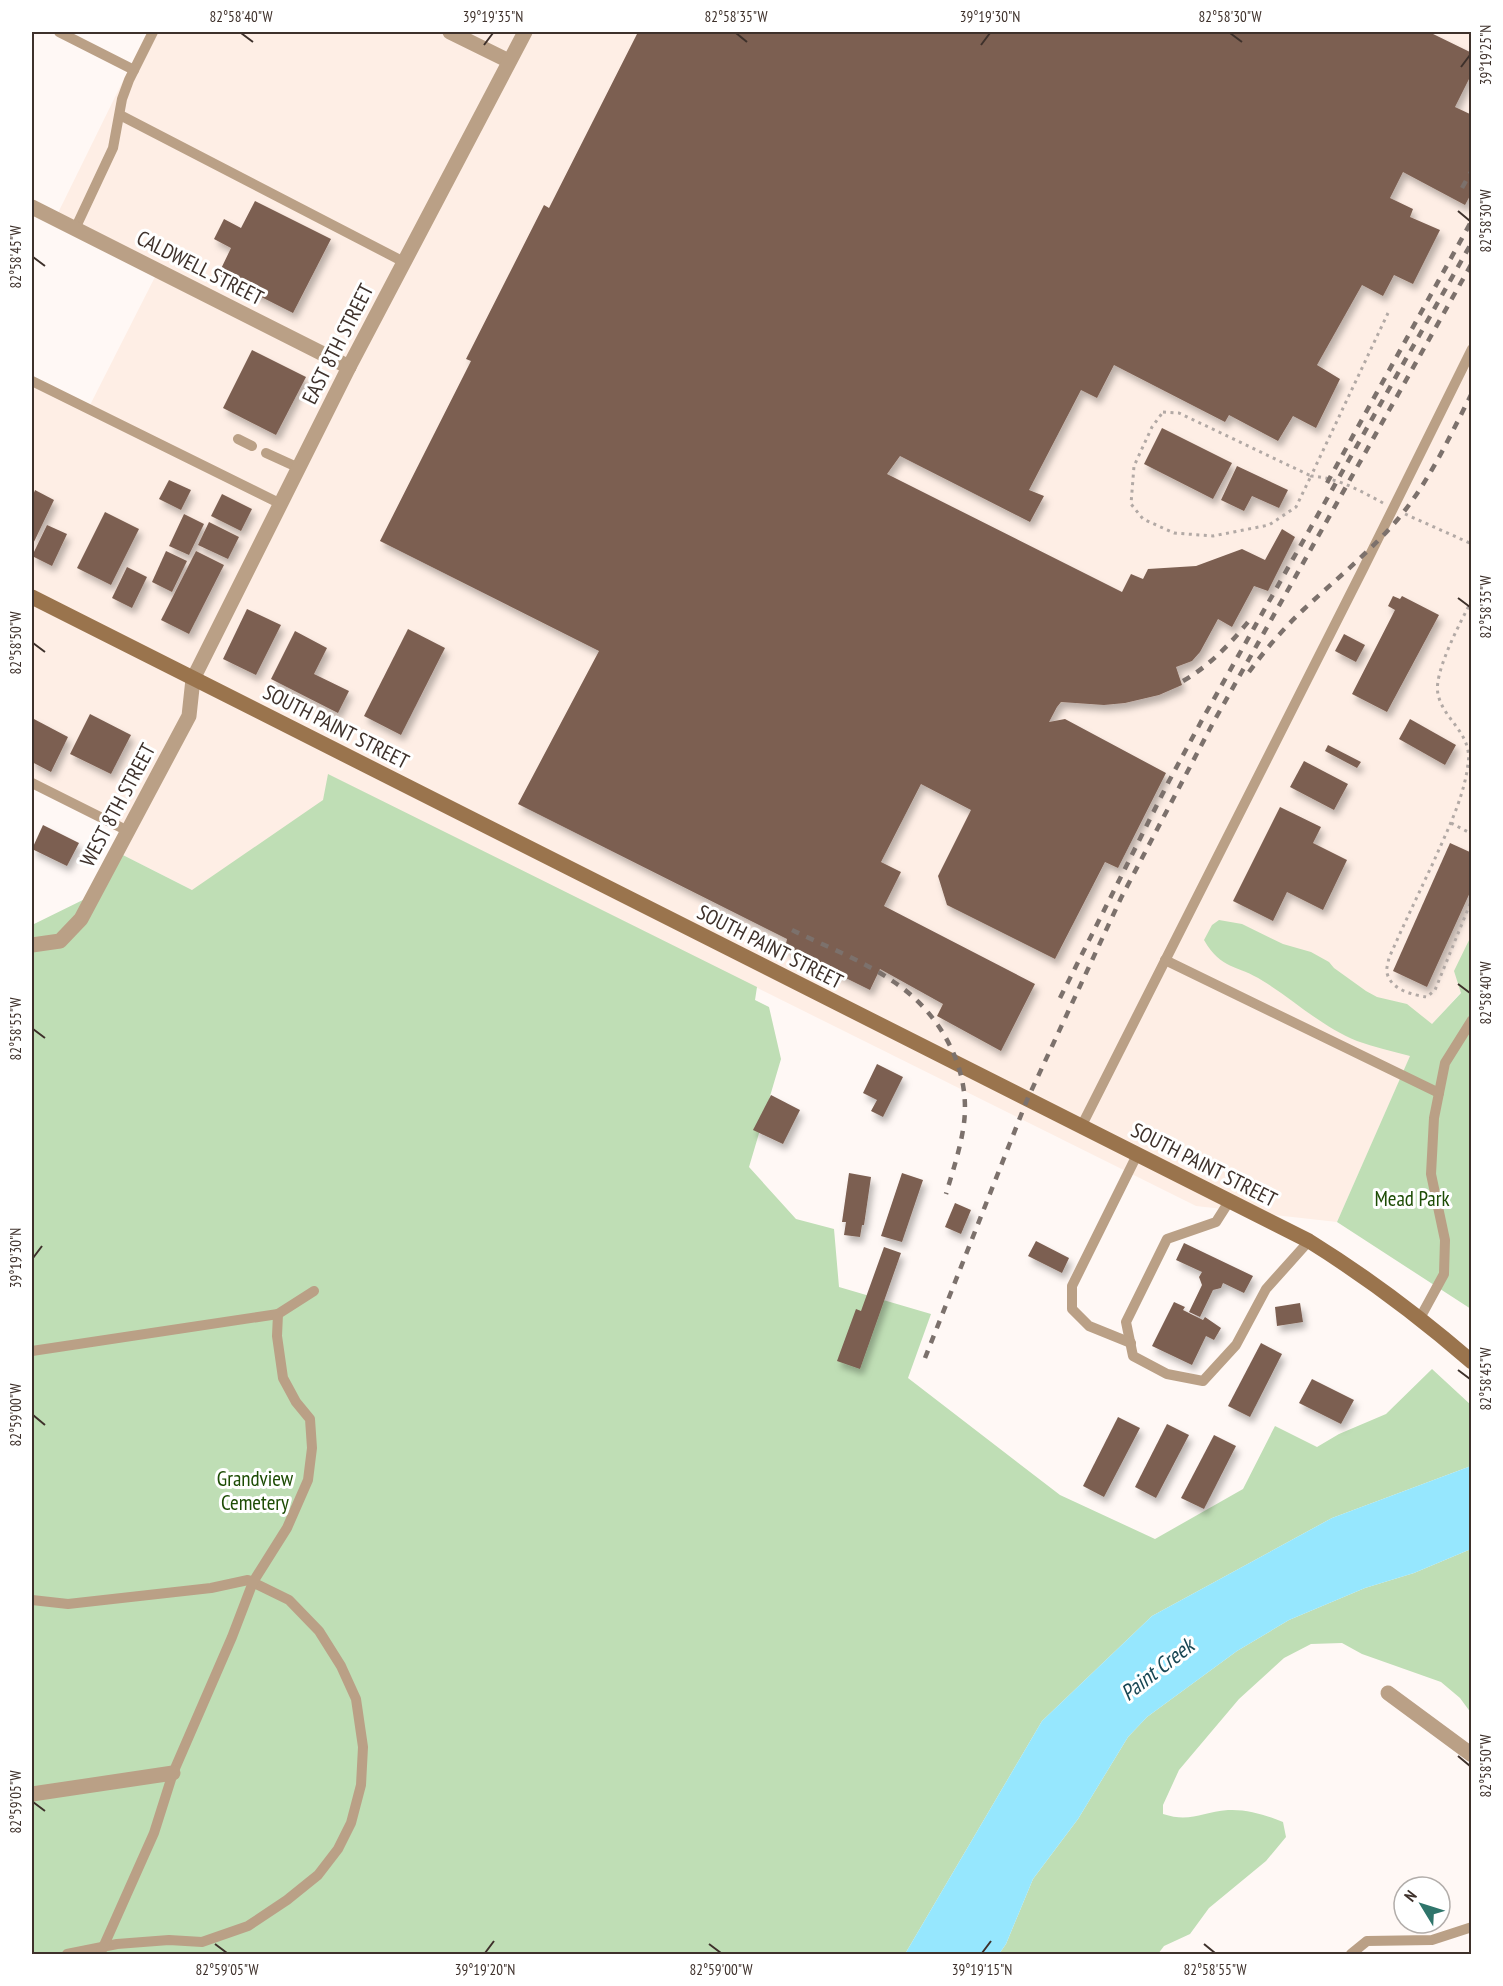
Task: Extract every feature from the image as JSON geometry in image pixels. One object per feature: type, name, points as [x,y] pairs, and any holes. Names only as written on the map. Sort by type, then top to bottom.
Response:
[{"type":"main road","name":"SOUTH PAINT STREET","points":[[32,597],[1309,1241],[1381,1289],[1472,1362]]},
{"type":"street","points":[[450,32],[509,61]]},
{"type":"street","name":"EAST 8TH STREET","points":[[193,679],[349,367],[525,32]]},
{"type":"street","name":"CALDWELL STREET","points":[[32,207],[349,367]]},
{"type":"street","name":"WEST 8TH STREET","points":[[32,945],[60,941],[81,919],[189,716],[193,679]]},
{"type":"street","points":[[1388,1693],[1472,1755]]},
{"type":"street","points":[[32,1794],[173,1773]]},
{"type":"lane","points":[[59,32],[134,70]]},
{"type":"lane","points":[[75,229],[113,148],[122,99],[153,32]]},
{"type":"lane","points":[[120,115],[404,262]]},
{"type":"lane","points":[[1081,1127],[1472,348]]},
{"type":"lane","points":[[32,381],[281,504]]},
{"type":"lane","points":[[238,439],[252,446]]},
{"type":"lane","points":[[266,453],[299,468]]},
{"type":"lane","points":[[32,783],[128,831]]},
{"type":"lane","points":[[1165,960],[1439,1093]]},
{"type":"lane","points":[[1420,1318],[1444,1274],[1444,1240],[1431,1173],[1434,1118],[1445,1064],[1472,1020]]},
{"type":"lane","points":[[1131,1344],[1089,1326],[1072,1309],[1072,1286],[1137,1155]]},
{"type":"lane","points":[[1230,1200],[1216,1222],[1167,1239],[1126,1322],[1133,1356],[1167,1374],[1203,1381],[1236,1345],[1266,1289],[1309,1241]]},
{"type":"lane","points":[[32,1351],[278,1314],[314,1292]]},
{"type":"lane","points":[[102,1951],[154,1833],[173,1773],[232,1637],[253,1582],[287,1528],[308,1480],[312,1448],[310,1419],[296,1402],[283,1378],[277,1336],[278,1314]]},
{"type":"lane","points":[[32,1600],[68,1604],[211,1588],[248,1580],[253,1582],[289,1600],[319,1631],[341,1666],[356,1699],[363,1747],[361,1785],[351,1823],[338,1849],[318,1875],[287,1900],[248,1926],[202,1942],[169,1940],[67,1954]]},
{"type":"lane","points":[[1351,1954],[1367,1941],[1432,1940],[1472,1927]]},
{"type":"lane","points":[[102,1951],[114,1954]]},
{"type":"path","points":[[1388,313],[1311,476],[1296,507],[1269,525],[1213,536],[1174,533],[1143,519],[1131,504],[1134,466],[1152,427],[1163,412],[1179,413],[1311,476],[1329,478],[1347,484],[1472,544]]},
{"type":"path","points":[[1472,600],[1442,665],[1437,692],[1441,705],[1466,741],[1469,761],[1451,823],[1389,958],[1387,972],[1391,981],[1413,995],[1427,997],[1435,990],[1472,899]]},
{"type":"path","points":[[1451,823],[1472,834]]},
{"type":"shaded area","points":[[147,32],[1471,32],[1471,981],[1417,1041],[1337,1222],[1196,1206],[329,775],[313,858],[198,893],[117,852],[128,831],[32,783],[32,381],[88,409],[158,271],[55,219]]},
{"type":"green space","name":"Grandview Cemetery","points":[[328,774],[757,987],[755,1000],[769,1007],[781,1059],[749,1167],[796,1219],[834,1229],[839,1287],[931,1314],[908,1378],[1060,1495],[1155,1539],[1243,1489],[1275,1426],[1317,1447],[1339,1434],[1386,1414],[1432,1369],[1471,1405],[1471,1466],[1332,1518],[1152,1616],[1042,1721],[905,1954],[32,1954],[32,925],[95,894],[117,852],[192,890],[323,800]]},
{"type":"green space","name":"Mead Park","points":[[1219,920],[1242,924],[1283,944],[1311,952],[1329,962],[1366,991],[1377,997],[1407,1004],[1432,1024],[1461,993],[1454,971],[1471,936],[1471,1309],[1337,1222],[1410,1056],[1363,1043],[1344,1035],[1320,1021],[1275,988],[1224,962],[1217,957],[1204,940],[1212,925]]},
{"type":"green space","points":[[1471,1549],[1471,1713],[1460,1698],[1441,1682],[1362,1654],[1342,1643],[1311,1644],[1284,1658],[1239,1699],[1179,1770],[1163,1805],[1163,1814],[1172,1816],[1189,1817],[1219,1811],[1242,1810],[1283,1822],[1286,1837],[1266,1861],[1209,1908],[1190,1934],[1164,1946],[1158,1954],[999,1954],[1006,1944],[1033,1879],[1078,1819],[1128,1737],[1147,1717],[1237,1651],[1289,1620],[1365,1588],[1414,1573]]},
{"type":"water","name":"Paint Creek","points":[[1471,1466],[1471,1549],[1414,1573],[1365,1588],[1289,1620],[1237,1651],[1147,1717],[1128,1737],[1078,1819],[1033,1879],[1006,1944],[999,1954],[905,1954],[1042,1721],[1152,1616],[1332,1518]]},
{"type":"building","points":[[638,32],[1429,32],[1472,53],[1472,80],[1469,79],[1455,107],[1472,115],[1472,192],[1465,205],[1403,172],[1390,198],[1413,209],[1410,217],[1440,230],[1413,284],[1394,275],[1383,296],[1362,285],[1317,365],[1340,379],[1316,428],[1293,416],[1278,441],[1229,415],[1225,422],[1114,365],[1097,398],[1081,390],[1029,490],[1044,496],[1030,522],[900,456],[887,474],[1122,592],[1131,574],[1143,579],[1148,569],[1196,566],[1242,549],[1265,560],[1282,529],[1295,537],[1268,591],[1254,586],[1232,627],[1218,619],[1200,652],[1192,661],[1176,667],[1182,685],[1159,695],[1125,703],[1104,705],[1061,702],[1057,707],[1049,722],[1065,719],[1166,773],[1118,868],[1105,862],[1055,959],[947,905],[938,876],[971,810],[921,784],[881,862],[901,872],[884,906],[1035,984],[1001,1051],[937,1016],[943,1004],[880,969],[870,990],[785,948],[787,939],[518,804],[599,651],[380,541],[471,361],[466,359],[544,205],[549,208]]},
{"type":"building","points":[[255,201],[331,239],[293,313],[218,275],[231,248],[214,239],[224,219],[241,228]]},
{"type":"building","points":[[252,350],[306,377],[276,435],[223,408]]},
{"type":"building","points":[[1162,428],[1232,463],[1213,499],[1144,464]]},
{"type":"building","points":[[1237,466],[1288,490],[1279,508],[1252,496],[1244,511],[1221,500]]},
{"type":"building","points":[[169,480],[191,490],[181,510],[159,499]]},
{"type":"building","points":[[35,490],[54,500],[32,546],[32,498]]},
{"type":"building","points":[[222,494],[252,509],[241,531],[211,516]]},
{"type":"building","points":[[105,512],[139,529],[111,585],[77,568]]},
{"type":"building","points":[[184,514],[204,524],[189,555],[169,546]]},
{"type":"building","points":[[209,522],[239,537],[228,559],[198,545]]},
{"type":"building","points":[[47,525],[67,534],[52,566],[32,556]]},
{"type":"building","points":[[166,551],[187,561],[172,592],[152,582]]},
{"type":"building","points":[[196,551],[224,565],[189,634],[161,620]]},
{"type":"building","points":[[127,567],[147,577],[132,608],[112,598]]},
{"type":"building","points":[[1393,596],[1400,599],[1402,596],[1439,615],[1387,712],[1352,694],[1395,610],[1388,606]]},
{"type":"building","points":[[247,609],[281,625],[256,675],[223,659]]},
{"type":"building","points":[[408,629],[445,648],[401,735],[364,716]]},
{"type":"building","points":[[295,631],[327,648],[314,674],[349,691],[338,713],[271,679]]},
{"type":"building","points":[[1344,634],[1365,645],[1356,662],[1335,651]]},
{"type":"building","points":[[90,714],[131,735],[111,774],[70,754]]},
{"type":"building","points":[[32,718],[68,737],[51,772],[32,762]]},
{"type":"building","points":[[1410,719],[1456,745],[1445,765],[1399,739]]},
{"type":"building","points":[[1328,745],[1361,762],[1357,768],[1325,751]]},
{"type":"building","points":[[1304,761],[1348,784],[1334,810],[1290,787]]},
{"type":"building","points":[[1280,807],[1321,827],[1313,843],[1347,860],[1323,910],[1287,892],[1273,921],[1233,901]]},
{"type":"building","points":[[43,825],[79,843],[67,866],[32,849]]},
{"type":"building","points":[[1450,843],[1472,853],[1472,888],[1427,987],[1393,971]]},
{"type":"building","points":[[877,1064],[903,1077],[883,1117],[871,1111],[877,1100],[863,1093]]},
{"type":"building","points":[[771,1095],[800,1110],[783,1144],[753,1130]]},
{"type":"building","points":[[849,1173],[871,1177],[860,1237],[844,1235],[846,1222],[842,1222]]},
{"type":"building","points":[[902,1173],[923,1180],[902,1242],[881,1236]]},
{"type":"building","points":[[955,1203],[971,1210],[961,1234],[945,1227]]},
{"type":"building","points":[[1036,1241],[1069,1258],[1062,1273],[1028,1256]]},
{"type":"building","points":[[1184,1243],[1253,1276],[1244,1293],[1223,1283],[1221,1288],[1213,1290],[1200,1317],[1189,1312],[1202,1285],[1199,1277],[1202,1272],[1176,1260]]},
{"type":"building","points":[[884,1247],[901,1253],[860,1369],[837,1361],[856,1309],[861,1311]]},
{"type":"building","points":[[1174,1302],[1185,1307],[1183,1310],[1203,1320],[1205,1317],[1221,1328],[1214,1340],[1206,1336],[1192,1365],[1152,1346]]},
{"type":"building","points":[[1300,1303],[1303,1322],[1277,1326],[1275,1307]]},
{"type":"building","points":[[1261,1343],[1282,1354],[1250,1417],[1228,1406]]},
{"type":"building","points":[[1312,1379],[1354,1400],[1341,1424],[1299,1403]]},
{"type":"building","points":[[1118,1417],[1140,1428],[1104,1497],[1083,1486]]},
{"type":"building","points":[[1167,1424],[1189,1435],[1156,1498],[1135,1487]]},
{"type":"building","points":[[1214,1435],[1236,1446],[1204,1509],[1181,1498]]},
{"type":"railway","points":[[1462,188],[1472,170]]},
{"type":"railway","points":[[1327,483],[1472,220]]},
{"type":"railway","points":[[1060,998],[1202,720],[1472,242]]},
{"type":"railway","points":[[925,1358],[1027,1100],[1121,898],[1213,723],[1472,263]]},
{"type":"railway","points":[[1249,672],[1288,625],[1398,519],[1429,474],[1472,393]]},
{"type":"railway","points":[[1183,681],[1221,652],[1252,617]]},
{"type":"railway","points":[[792,930],[882,974],[910,994],[938,1025],[957,1062],[965,1102],[961,1141],[946,1194]]}]
